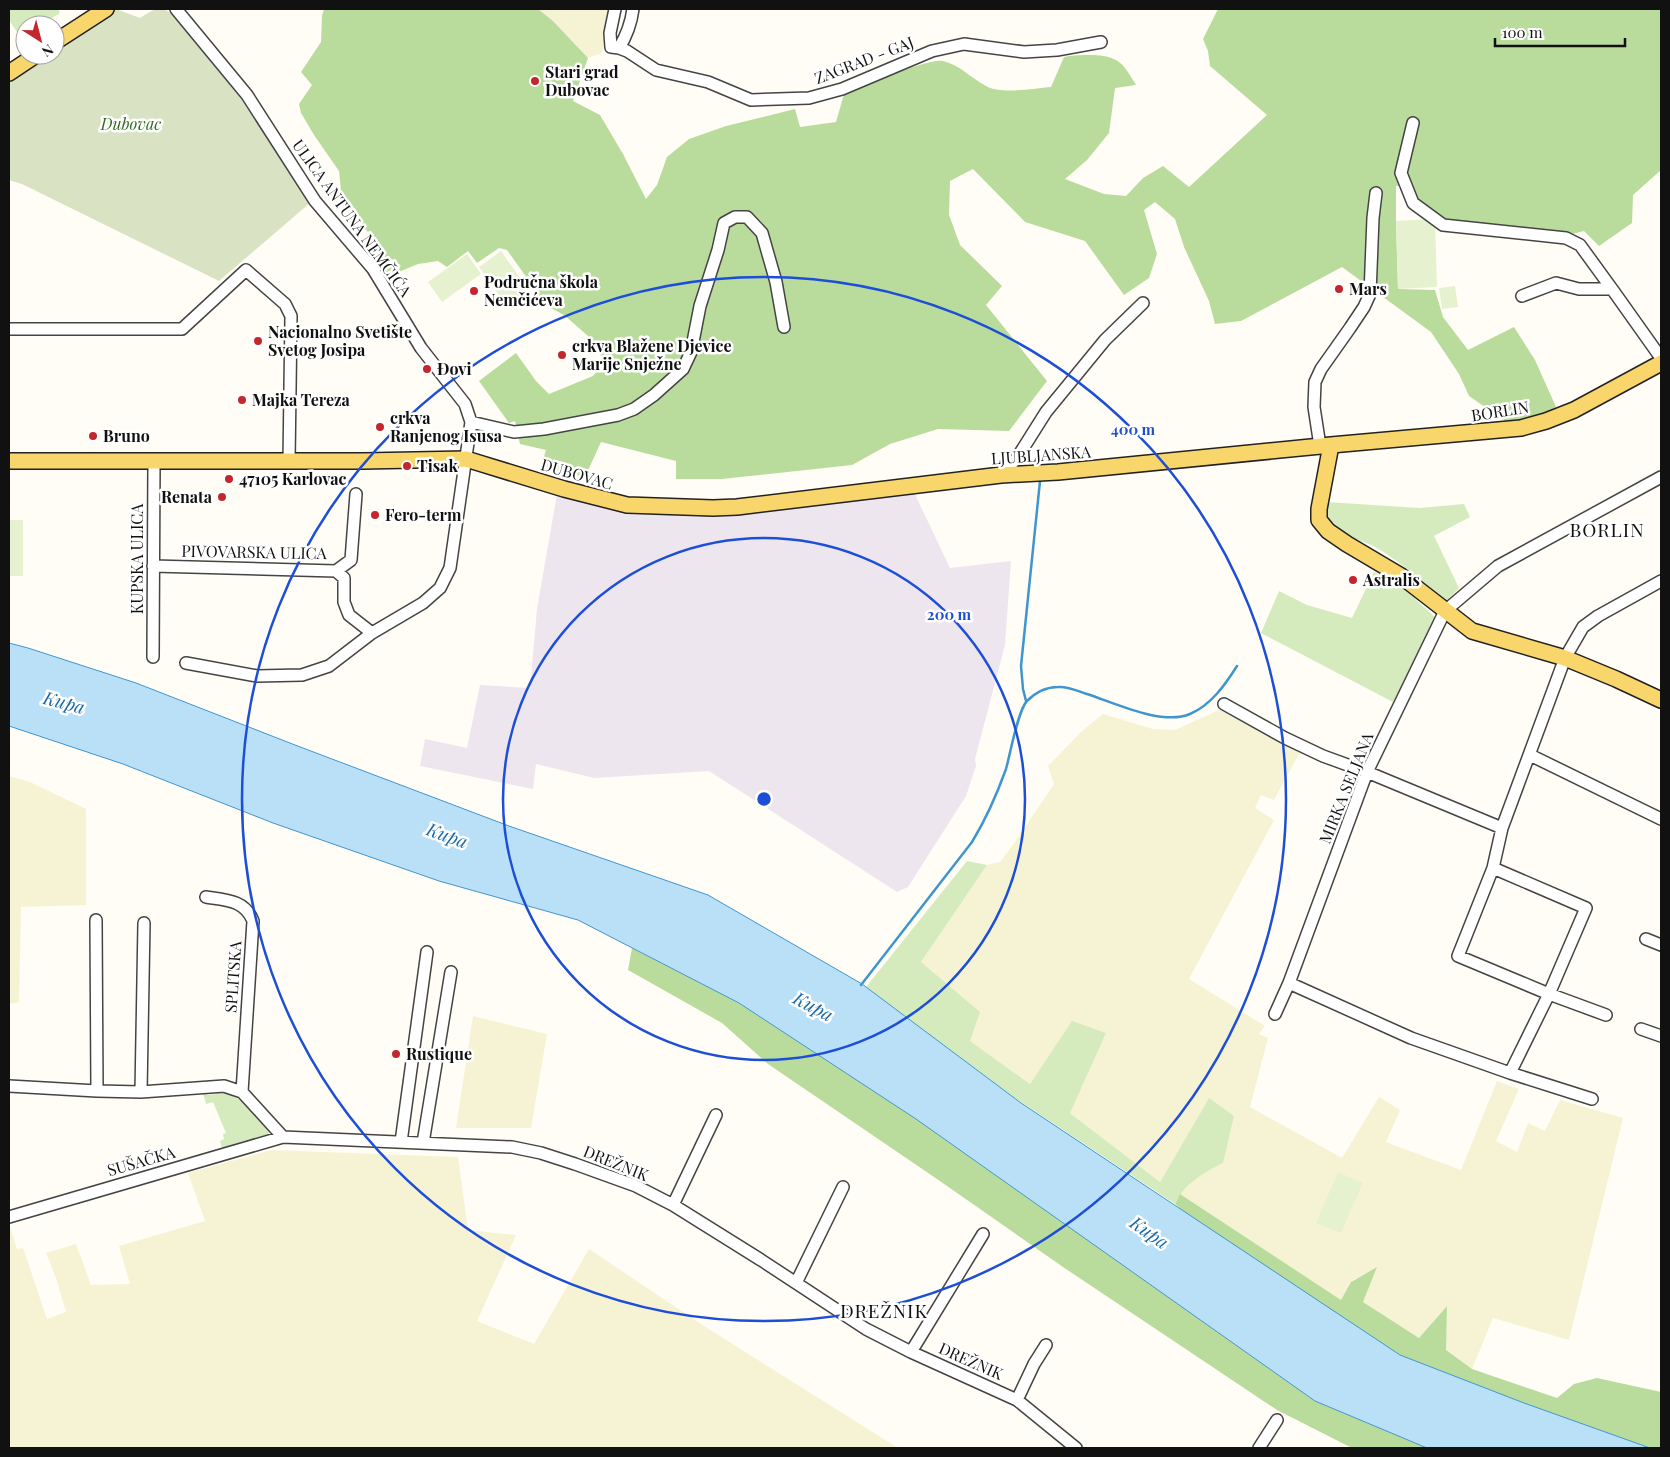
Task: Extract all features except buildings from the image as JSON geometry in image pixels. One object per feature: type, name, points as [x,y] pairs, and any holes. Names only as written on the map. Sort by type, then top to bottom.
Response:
[{"type":"main road","points":[[65,36],[106,9]]},
{"type":"main road","points":[[9,73],[21,65]]},
{"type":"main road","name":"BORLIN","points":[[1325,445],[1520,428],[1546,421],[1574,410],[1661,364]]},
{"type":"main road","points":[[1325,445],[1319,509],[1320,520],[1328,531],[1402,576],[1444,611],[1472,631],[1565,658],[1661,700]]},
{"type":"main road","name":"LJUBLJANSKA","points":[[904,486],[1001,475],[1058,472],[1325,445]]},
{"type":"main road","name":"DUBOVAC","points":[[9,461],[289,461],[466,458],[612,502],[637,506],[704,508],[737,507],[904,486]]},
{"type":"street","name":"ULICA ANTUNA NEMČIĆA","points":[[176,9],[247,95],[316,201],[373,269],[421,348],[465,404],[471,422]]},
{"type":"street","points":[[615,9],[610,33],[615,47],[626,36],[632,21],[633,9]]},
{"type":"street","name":"ZAGRAD - GAJ","points":[[615,47],[656,70],[708,82],[751,100],[809,98],[842,89],[932,51],[964,44],[1024,52],[1057,50],[1101,42]]},
{"type":"street","points":[[1413,123],[1401,173],[1413,203],[1443,225],[1566,238],[1580,244],[1661,358]]},
{"type":"street","points":[[1325,445],[1314,407],[1316,382],[1321,369],[1364,307],[1370,294],[1376,193]]},
{"type":"street","points":[[186,663],[257,676],[302,675],[329,666],[372,633],[423,603],[440,588],[450,568],[471,422],[514,432],[544,429],[618,415],[634,409],[654,395],[683,368],[691,352],[700,306],[718,250],[724,224],[735,217],[747,217],[762,233],[776,282],[784,327]]},
{"type":"street","points":[[9,329],[182,329],[246,270],[285,304],[291,316],[289,461]]},
{"type":"street","points":[[1522,296],[1556,283],[1579,289],[1612,289]]},
{"type":"street","points":[[1001,475],[1017,458],[1046,412],[1105,340],[1143,303]]},
{"type":"street","name":"KUPSKA ULICA","points":[[153,658],[154,461]]},
{"type":"street","points":[[1444,611],[1498,566],[1661,478]]},
{"type":"street","points":[[336,571],[351,560],[356,494]]},
{"type":"street","name":"PIVOVARSKA ULICA","points":[[153,566],[336,571],[344,578],[344,602],[349,615],[372,633]]},
{"type":"street","points":[[1606,1015],[1549,994],[1458,956],[1493,868],[1502,828],[1565,658],[1583,627],[1598,616],[1661,581]]},
{"type":"street","name":"MIRKA SELJANA","points":[[1275,1014],[1289,983],[1367,772],[1444,611]]},
{"type":"street","points":[[1224,704],[1284,738],[1323,756],[1367,772],[1502,828]]},
{"type":"street","points":[[1530,755],[1661,820]]},
{"type":"street","points":[[1493,868],[1586,908],[1549,994],[1510,1073]]},
{"type":"street","name":"SPLITSKA","points":[[206,897],[236,902],[250,911],[253,921],[242,1092]]},
{"type":"street","points":[[96,920],[97,1091]]},
{"type":"street","points":[[141,1092],[144,923]]},
{"type":"street","points":[[1646,939],[1661,945]]},
{"type":"street","points":[[401,1142],[427,952]]},
{"type":"street","points":[[423,1143],[451,972]]},
{"type":"street","points":[[1289,983],[1411,1038],[1510,1073],[1592,1099]]},
{"type":"street","points":[[1641,1028],[1661,1036]]},
{"type":"street","points":[[9,1086],[141,1092],[224,1086],[242,1092],[282,1137]]},
{"type":"street","points":[[673,1205],[716,1115]]},
{"type":"street","name":"DREŽNIK","points":[[282,1137],[512,1147],[541,1153],[636,1186],[673,1205],[866,1329],[911,1352],[1017,1400],[1076,1448]]},
{"type":"street","name":"SUŠAČKA","points":[[9,1217],[282,1137]]},
{"type":"street","points":[[796,1283],[843,1187]]},
{"type":"street","name":"DREŽNIK","points":[[911,1352],[983,1234]]},
{"type":"street","name":"DREŽNIK","points":[[1017,1400],[1034,1364],[1046,1345]]},
{"type":"street","points":[[1258,1448],[1276,1420]]},
{"type":"shaded area","points":[[538,9],[611,9],[602,53],[588,58],[553,21]]},
{"type":"shaded area","points":[[912,488],[950,568],[1011,561],[1005,645],[975,759],[976,766],[966,796],[908,887],[897,892],[709,771],[594,778],[536,764],[533,789],[420,766],[425,739],[467,748],[480,685],[530,688],[537,609],[557,494],[625,511]]},
{"type":"shaded area","points":[[1219,710],[1300,752],[1274,800],[1261,795],[1255,808],[1274,820],[1189,979],[1265,1026],[1259,1034],[1268,1038],[1250,1107],[1342,1158],[1379,1097],[1400,1110],[1386,1142],[1461,1170],[1497,1081],[1519,1089],[1496,1141],[1517,1152],[1528,1123],[1545,1131],[1560,1100],[1623,1118],[1569,1340],[1493,1318],[1472,1369],[1446,1351],[1446,1307],[1419,1338],[1363,1302],[1376,1268],[1353,1280],[1341,1300],[1180,1194],[1195,1178],[1223,1163],[1209,1098],[1160,1182],[1069,1112],[1106,1033],[1072,1022],[1030,1084],[969,1041],[921,962],[987,865],[1000,862],[1015,842],[1054,784],[1048,766],[1082,731],[1103,714],[1153,729],[1175,730]]},
{"type":"shaded area","points":[[9,776],[30,782],[86,809],[86,905],[21,907],[19,1002],[9,1004]]},
{"type":"shaded area","points":[[473,1016],[547,1034],[531,1128],[456,1128]]},
{"type":"shaded area","points":[[271,1150],[458,1157],[468,1230],[516,1235],[477,1321],[534,1344],[589,1249],[704,1326],[898,1448],[9,1448],[9,1228],[17,1249],[23,1248],[47,1319],[66,1312],[46,1253],[76,1244],[91,1285],[130,1284],[119,1246],[205,1221],[188,1173]]},
{"type":"green space","points":[[9,9],[58,9],[60,13],[57,15],[15,15],[15,29],[9,20]]},
{"type":"green space","name":"Dubovac","points":[[116,9],[140,18],[155,10],[163,9],[178,18],[241,99],[311,202],[219,281],[22,184],[9,180],[9,82],[32,65],[65,65],[65,42]]},
{"type":"green space","points":[[324,9],[538,9],[553,21],[588,58],[573,101],[600,115],[646,199],[657,185],[667,157],[689,139],[726,126],[795,109],[800,127],[836,122],[844,94],[910,68],[935,61],[943,61],[955,65],[993,89],[1009,91],[1051,87],[1064,57],[1081,55],[1114,59],[1123,66],[1136,85],[1115,88],[1109,133],[1087,160],[1065,179],[1104,194],[1126,196],[1143,178],[1163,166],[1189,187],[1267,115],[1210,66],[1208,51],[1203,39],[1218,9],[1661,9],[1661,170],[1633,195],[1632,223],[1599,246],[1584,231],[1568,235],[1443,221],[1415,203],[1405,185],[1396,186],[1398,289],[1435,290],[1443,317],[1468,350],[1514,327],[1535,360],[1556,407],[1538,416],[1508,423],[1469,396],[1459,374],[1431,332],[1342,267],[1241,321],[1215,324],[1209,301],[1184,247],[1175,219],[1155,202],[1144,210],[1157,254],[1149,278],[1124,295],[1085,241],[1025,222],[973,169],[950,181],[949,215],[960,245],[1002,286],[986,305],[1047,381],[1009,431],[938,429],[890,444],[852,465],[722,479],[676,479],[676,461],[601,442],[585,477],[541,467],[546,450],[520,444],[515,421],[509,423],[479,381],[516,353],[536,381],[549,394],[593,376],[605,361],[588,336],[564,315],[547,306],[507,250],[499,248],[477,263],[468,251],[447,267],[438,261],[418,264],[389,276],[378,266],[383,250],[342,201],[339,171],[314,135],[301,113],[299,104],[312,85],[301,72],[321,42]]},
{"type":"green space","points":[[1435,219],[1437,287],[1398,289],[1396,221]]},
{"type":"green space","points":[[501,251],[528,289],[506,305],[479,267]]},
{"type":"green space","points":[[467,254],[481,274],[442,302],[428,282]]},
{"type":"green space","points":[[1455,286],[1458,307],[1442,309],[1439,288]]},
{"type":"green space","points":[[1326,502],[1420,508],[1464,504],[1470,517],[1434,536],[1459,588],[1445,602],[1385,553],[1336,529],[1324,516]]},
{"type":"green space","points":[[9,520],[23,520],[23,576],[9,576]]},
{"type":"green space","points":[[1374,572],[1400,585],[1436,618],[1393,702],[1261,633],[1279,591],[1307,605],[1352,618]]},
{"type":"green space","points":[[967,861],[987,865],[921,962],[980,1012],[970,1041],[1030,1084],[1072,1021],[1106,1033],[1070,1113],[1160,1182],[1209,1098],[1234,1116],[1223,1163],[1189,1184],[1175,1204],[1012,1096],[866,987]]},
{"type":"green space","points":[[632,948],[739,1003],[916,1119],[1315,1401],[1427,1448],[1352,1448],[1277,1410],[1063,1267],[768,1064],[722,1023],[628,970]]},
{"type":"green space","points":[[206,1092],[207,1095],[217,1094],[217,1092],[226,1093],[240,1100],[269,1131],[268,1137],[246,1140],[222,1148],[220,1141],[224,1139],[223,1134],[226,1133],[213,1102],[206,1104],[203,1093]]},
{"type":"green space","points":[[1338,1172],[1363,1183],[1341,1233],[1316,1223]]},
{"type":"green space","points":[[1180,1194],[1341,1300],[1351,1282],[1377,1267],[1363,1302],[1419,1338],[1447,1306],[1446,1350],[1472,1369],[1557,1398],[1574,1384],[1597,1378],[1661,1392],[1661,1448],[1650,1448],[1524,1403],[1400,1355],[1186,1214],[1175,1204]]},
{"type":"water","name":"Kupa","points":[[9,643],[136,683],[509,826],[708,895],[862,984],[1021,1103],[1400,1355],[1524,1403],[1650,1448],[1427,1448],[1315,1401],[916,1119],[739,1003],[578,920],[439,881],[273,823],[123,764],[9,726]]},
{"type":"waterway","points":[[1026,701],[1021,666],[1040,481]]},
{"type":"waterway","points":[[861,985],[972,842],[999,788],[1006,769],[1020,713],[1030,698],[1045,689],[1065,687],[1138,712],[1166,717],[1179,717],[1198,710],[1211,700],[1237,666]]},
{"type":"place","name":"Stari grad Dubovac","points":[[535,81]]},
{"type":"place","name":"Mars","points":[[1339,289]]},
{"type":"place","name":"Područna škola Nemčićeva","points":[[474,291]]},
{"type":"place","name":"Nacionalno Svetište Svetog Josipa","points":[[258,341]]},
{"type":"place","name":"crkva Blažene Djevice Marije Snježne","points":[[562,355]]},
{"type":"place","name":"Đovi","points":[[427,369]]},
{"type":"place","name":"Majka Tereza","points":[[242,400]]},
{"type":"place","name":"crkva Ranjenog Isusa","points":[[380,427]]},
{"type":"place","name":"Bruno","points":[[93,436]]},
{"type":"place","name":"Tisak","points":[[407,466]]},
{"type":"place","name":"47105 Karlovac","points":[[229,479]]},
{"type":"place","name":"Renata","points":[[222,497]]},
{"type":"place","name":"Fero-term","points":[[375,515]]},
{"type":"place","name":"Astralis","points":[[1353,580]]},
{"type":"place","name":"Rustique","points":[[396,1054]]},
{"type":"district","name":"BORLIN","points":[[1607,530]]},
{"type":"district","name":"DREŽNIK","points":[[884,1311]]}]
